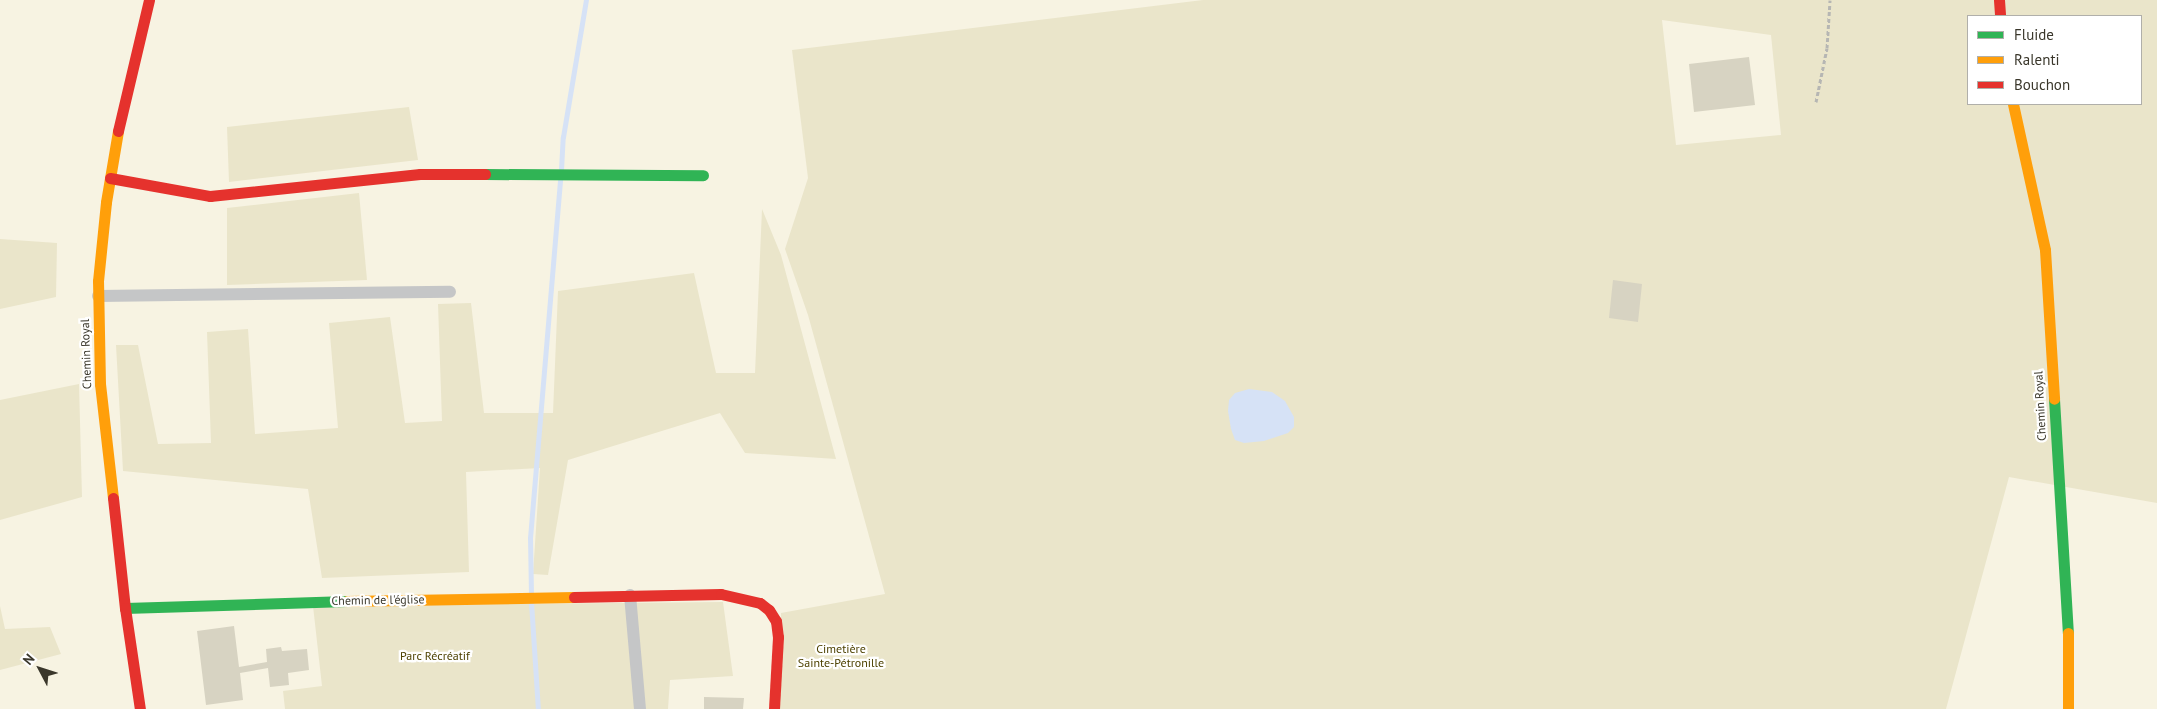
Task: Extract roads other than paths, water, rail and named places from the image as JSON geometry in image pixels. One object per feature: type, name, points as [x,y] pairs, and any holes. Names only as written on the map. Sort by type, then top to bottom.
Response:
[{"type":"main road","name":"Chemin Royal","points":[[140,709],[125,608],[100,384],[98,281],[110,178],[120,120],[149,0]]},
{"type":"main road","points":[[2000,0],[2000,15]]},
{"type":"main road","name":"Chemin Royal","points":[[2013,105],[2045,250],[2069,656],[2068,709]]},
{"type":"main road","points":[[110,178],[210,196],[420,174],[703,175]]},
{"type":"main road","name":"Chemin de l'église","points":[[125,608],[229,603],[722,594],[760,603],[769,610],[776,621],[778,637],[774,709]]},
{"type":"street","points":[[98,296],[450,292]]},
{"type":"street","points":[[630,595],[640,709]]},
{"type":"water","points":[[1249,389],[1272,392],[1285,401],[1294,417],[1294,427],[1288,433],[1264,441],[1244,443],[1235,440],[1228,411],[1229,400],[1235,393]]},
{"type":"waterway","points":[[561,170],[563,137],[586,0]]},
{"type":"waterway","points":[[531,594],[530,538],[560,179]]},
{"type":"waterway","points":[[531,602],[538,709]]},
{"type":"park label","name":"Parc Récréatif","points":[[435,656]]},
{"type":"park label","name":"Cimetière Sainte-Pétronille","points":[[841,656]]}]
